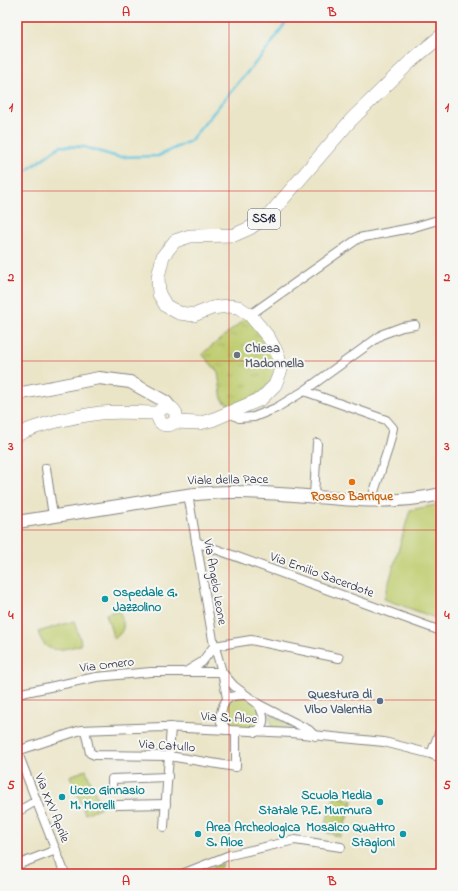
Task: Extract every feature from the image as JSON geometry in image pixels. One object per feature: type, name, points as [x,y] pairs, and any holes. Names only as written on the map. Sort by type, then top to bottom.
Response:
[{"type":"main road","name":"SS18","points":[[17,435],[28,430],[59,421],[99,413],[166,413],[212,420],[230,414],[261,400],[275,385],[280,370],[278,355],[269,338],[250,316],[238,307],[228,306],[212,308],[194,315],[179,313],[166,306],[159,294],[158,277],[163,256],[175,241],[190,236],[234,235],[250,228],[270,214],[351,120],[411,61],[441,36]]},
{"type":"main road","points":[[17,394],[99,378],[130,382],[166,402],[166,413]]},
{"type":"main road","name":"Viale della Pace","points":[[17,522],[188,494],[239,492],[370,501],[404,500],[441,494]]},
{"type":"street","points":[[250,316],[359,238],[411,228],[441,219]]},
{"type":"street","points":[[230,414],[240,418],[254,417],[276,408],[304,391],[384,334],[402,327],[416,325]]},
{"type":"street","points":[[304,391],[386,420],[393,428],[388,450],[370,501]]},
{"type":"street","points":[[314,496],[317,443]]},
{"type":"street","points":[[46,468],[53,516]]},
{"type":"street","name":"Via Angelo Leone","points":[[188,494],[214,646],[222,672],[227,698]]},
{"type":"street","name":"Via Emilio Sacerdote","points":[[196,542],[441,631]]},
{"type":"street","points":[[184,672],[192,669],[202,662],[214,646],[251,640],[339,658]]},
{"type":"street","name":"Via Omero","points":[[17,694],[96,677],[151,672],[222,672]]},
{"type":"street","points":[[222,672],[234,686],[258,704],[309,730],[315,736]]},
{"type":"street","points":[[227,730],[220,716],[222,707],[227,698],[245,695]]},
{"type":"street","points":[[256,732],[261,728],[263,723],[263,716],[258,704]]},
{"type":"street","points":[[164,827],[171,727]]},
{"type":"street","name":"Via S. Aloe","points":[[17,751],[85,730],[171,727],[384,742],[441,758]]},
{"type":"street","points":[[431,754],[441,728]]},
{"type":"street","name":"Via Catullo","points":[[85,730],[90,753],[95,755],[169,756],[236,767],[236,731]]},
{"type":"street","name":"Via XXV Aprile","points":[[17,751],[65,874]]},
{"type":"street","points":[[112,787],[112,779],[168,777]]},
{"type":"street","points":[[17,812],[36,801]]},
{"type":"street","points":[[118,805],[166,804]]},
{"type":"street","points":[[182,874],[230,855],[295,840],[341,847]]},
{"type":"street","points":[[17,865],[56,850]]},
{"type":"green space","points":[[250,315],[278,355],[275,385],[238,410],[222,400],[218,372],[202,354]]},
{"type":"green space","points":[[441,504],[441,620],[384,599],[410,510]]},
{"type":"green space","points":[[119,610],[123,623],[123,629],[114,639],[106,614]]},
{"type":"green space","points":[[74,621],[81,642],[80,645],[54,649],[45,645],[41,640],[38,632]]},
{"type":"green space","points":[[245,695],[258,704],[261,728],[236,731],[222,722],[227,698]]},
{"type":"green space","points":[[268,714],[291,726],[291,729],[271,727],[272,724]]},
{"type":"green space","points":[[86,770],[101,807],[85,814],[70,776]]},
{"type":"green space","points":[[335,795],[353,801],[340,837],[323,831]]},
{"type":"green space","points":[[223,863],[217,874],[198,874]]},
{"type":"waterway","points":[[17,186],[26,171],[60,146],[84,147],[118,157],[158,156],[190,141],[270,46],[289,17]]},
{"type":"place","name":"Chiesa Madonnella","points":[[237,355]]},
{"type":"place","name":"Rosso Barrique","points":[[352,482]]},
{"type":"place","name":"Ospedale G. Jazzolino","points":[[105,599]]},
{"type":"place","name":"Questura di Vibo Valentia","points":[[380,701]]},
{"type":"place","name":"Liceo Ginnasio M. Morelli","points":[[62,797]]},
{"type":"place","name":"Scuola Media Statale P.E. Murmura","points":[[380,802]]},
{"type":"place","name":"Area Archeologica S. Aloe","points":[[198,834]]},
{"type":"place","name":"Mosaico Quattro Stagioni","points":[[403,834]]}]
